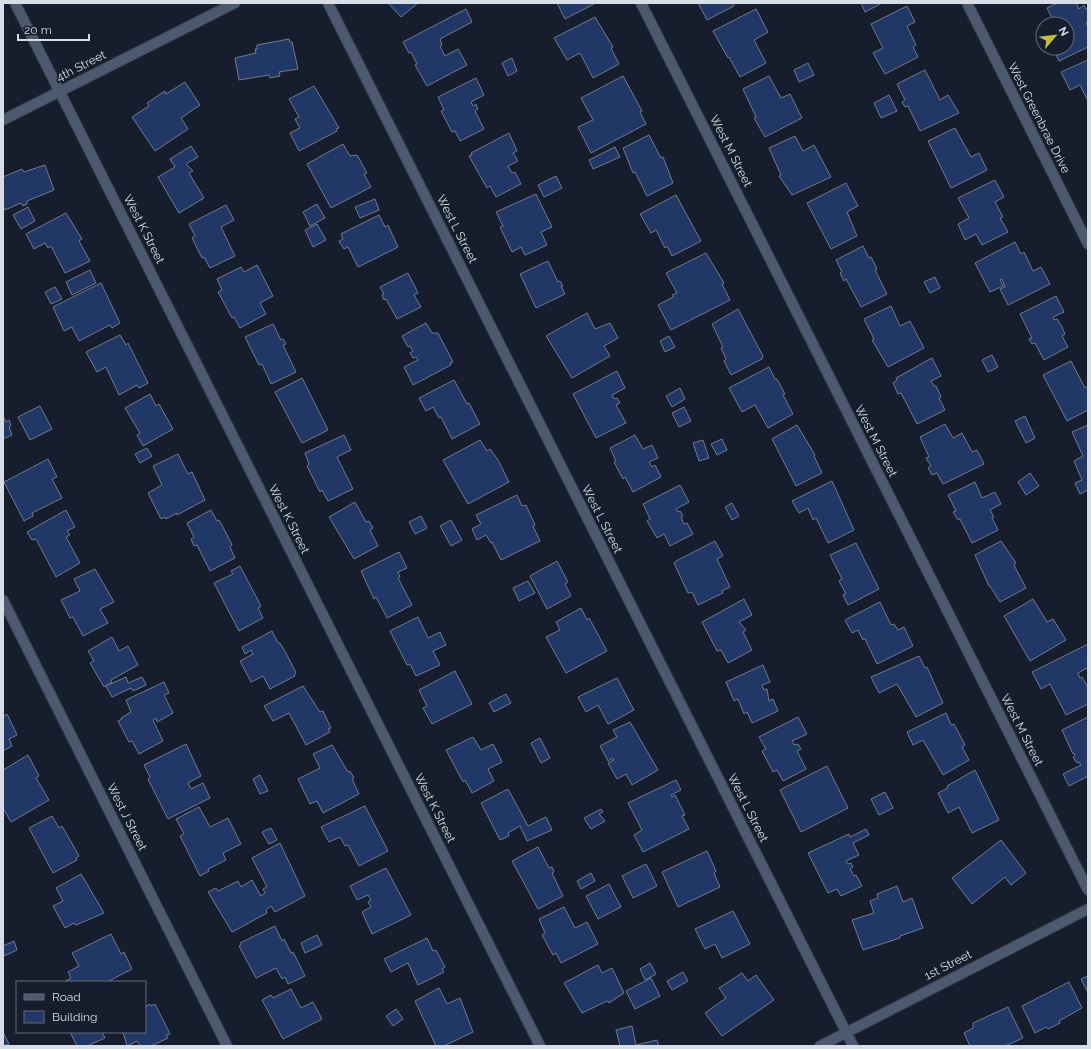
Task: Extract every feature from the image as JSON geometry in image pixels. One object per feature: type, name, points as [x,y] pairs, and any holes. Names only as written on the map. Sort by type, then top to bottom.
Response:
[{"type":"street","name":"West K Street","points":[[15,3],[540,1046]]},
{"type":"street","name":"4th Street","points":[[3,120],[235,3]]},
{"type":"street","name":"West L Street","points":[[328,3],[853,1046]]},
{"type":"street","name":"West M Street","points":[[641,3],[1088,890]]},
{"type":"street","name":"West Greenbrae Drive","points":[[966,3],[1088,244]]},
{"type":"street","name":"West J Street","points":[[3,600],[227,1046]]},
{"type":"street","name":"1st Street","points":[[820,1046],[846,1031],[1088,909]]},
{"type":"building","points":[[388,3],[418,3],[401,17]]},
{"type":"building","points":[[557,3],[593,3],[594,4],[565,19]]},
{"type":"building","points":[[698,3],[733,3],[734,6],[707,20]]},
{"type":"building","points":[[861,3],[882,3],[865,12]]},
{"type":"building","points":[[1057,3],[1076,3],[1079,9],[1084,5],[1086,9],[1088,8],[1088,22],[1086,23],[1088,27],[1088,47],[1075,53],[1075,16],[1051,16],[1047,8]]},
{"type":"building","points":[[907,6],[915,22],[907,26],[916,45],[913,47],[918,57],[885,74],[873,53],[883,48],[871,24]]},
{"type":"building","points":[[466,9],[472,22],[440,39],[442,45],[440,46],[445,56],[458,49],[467,65],[427,86],[415,65],[417,64],[411,52],[409,53],[403,42]]},
{"type":"building","points":[[756,9],[768,32],[754,40],[766,63],[740,77],[713,31]]},
{"type":"building","points":[[595,17],[613,47],[611,48],[619,64],[593,78],[580,53],[567,60],[554,38]]},
{"type":"building","points":[[289,39],[290,42],[292,42],[298,69],[279,72],[280,76],[270,78],[269,75],[239,80],[235,58],[256,53],[255,49],[257,49],[257,45]]},
{"type":"building","points":[[1057,56],[1069,56],[1059,61]]},
{"type":"building","points":[[512,58],[517,71],[508,76],[502,63]]},
{"type":"building","points":[[1088,60],[1088,101],[1080,85],[1070,90],[1061,72]]},
{"type":"building","points":[[808,63],[814,75],[799,82],[794,70]]},
{"type":"building","points":[[925,70],[940,100],[948,95],[959,113],[920,131],[908,106],[905,107],[902,102],[905,100],[897,84]]},
{"type":"building","points":[[623,76],[642,111],[640,112],[646,124],[591,153],[578,127],[593,120],[581,98]]},
{"type":"building","points":[[769,76],[781,98],[790,94],[802,118],[765,137],[754,118],[756,117],[743,89]]},
{"type":"building","points":[[476,78],[484,95],[471,102],[473,106],[476,104],[478,109],[475,111],[484,129],[460,141],[455,131],[452,132],[441,111],[444,110],[438,97]]},
{"type":"building","points":[[185,82],[200,105],[181,118],[188,129],[155,151],[132,117],[149,106],[147,103],[165,91],[166,94]]},
{"type":"building","points":[[314,86],[339,128],[336,129],[337,131],[299,151],[290,133],[300,128],[295,119],[299,117],[289,99]]},
{"type":"building","points":[[889,95],[897,111],[881,118],[874,103]]},
{"type":"building","points":[[955,128],[971,157],[979,153],[987,170],[951,188],[928,141]]},
{"type":"building","points":[[509,133],[517,151],[513,153],[518,161],[508,166],[512,173],[515,172],[521,184],[496,197],[490,186],[487,188],[469,156],[472,155],[471,153]]},
{"type":"building","points":[[649,135],[661,158],[663,157],[673,183],[647,196],[635,172],[633,173],[623,148]]},
{"type":"building","points":[[795,136],[803,151],[814,145],[831,177],[792,195],[779,176],[781,175],[769,148]]},
{"type":"building","points":[[343,144],[350,156],[357,155],[367,173],[364,174],[371,187],[331,208],[307,164]]},
{"type":"building","points":[[191,146],[198,157],[186,164],[193,171],[189,173],[204,198],[179,213],[158,177],[175,167],[170,159]]},
{"type":"building","points":[[615,147],[620,157],[593,169],[589,160]]},
{"type":"building","points":[[45,165],[54,190],[27,201],[27,204],[23,206],[21,203],[5,210],[3,205],[3,177],[22,169],[24,172]]},
{"type":"building","points":[[556,176],[562,188],[544,197],[538,185]]},
{"type":"building","points":[[995,180],[1004,197],[995,202],[1003,217],[1000,218],[1008,232],[982,245],[976,234],[965,240],[958,224],[969,218],[958,198]]},
{"type":"building","points":[[846,183],[858,206],[847,212],[857,236],[831,249],[807,203]]},
{"type":"building","points":[[536,194],[552,227],[541,232],[547,245],[525,255],[521,247],[512,252],[500,227],[503,226],[496,212]]},
{"type":"building","points":[[676,195],[701,241],[672,256],[667,246],[665,248],[656,230],[651,233],[640,214]]},
{"type":"building","points":[[375,199],[379,210],[360,218],[355,207]]},
{"type":"building","points":[[317,204],[325,218],[310,226],[303,212]]},
{"type":"building","points":[[226,205],[234,220],[221,227],[235,256],[210,268],[204,257],[202,258],[192,238],[195,236],[189,224]]},
{"type":"building","points":[[28,207],[35,221],[21,229],[13,215]]},
{"type":"building","points":[[66,213],[82,239],[79,241],[90,261],[65,273],[51,246],[48,248],[45,243],[34,249],[26,234]]},
{"type":"building","points":[[379,215],[385,227],[388,225],[398,247],[358,267],[348,247],[344,249],[339,241],[343,239],[341,234]]},
{"type":"building","points":[[317,224],[326,240],[313,247],[305,230]]},
{"type":"building","points":[[1015,242],[1021,254],[1024,252],[1033,271],[1041,267],[1050,284],[1008,305],[1000,289],[1005,287],[1002,279],[1000,280],[1003,286],[990,292],[975,263]]},
{"type":"building","points":[[863,246],[877,269],[875,270],[887,294],[861,307],[846,279],[844,281],[840,273],[842,272],[836,260]]},
{"type":"building","points":[[706,253],[724,283],[722,284],[730,300],[671,330],[658,305],[673,297],[672,295],[677,293],[666,273]]},
{"type":"building","points":[[548,261],[558,282],[560,281],[563,286],[561,286],[565,294],[536,308],[520,274]]},
{"type":"building","points":[[257,265],[273,296],[260,303],[266,314],[240,328],[234,317],[232,318],[218,292],[222,290],[217,279],[241,267],[244,272]]},
{"type":"building","points":[[90,270],[96,283],[72,295],[66,282]]},
{"type":"building","points":[[408,273],[418,293],[414,295],[421,307],[397,319],[386,299],[384,300],[382,295],[384,294],[380,287]]},
{"type":"building","points":[[935,277],[940,288],[930,293],[924,282]]},
{"type":"building","points":[[101,283],[120,323],[112,328],[110,325],[79,341],[72,327],[64,331],[53,307]]},
{"type":"building","points":[[55,287],[62,299],[51,304],[45,292]]},
{"type":"building","points":[[1056,296],[1064,312],[1053,317],[1054,320],[1057,319],[1062,327],[1065,334],[1062,336],[1068,347],[1044,360],[1035,343],[1032,344],[1029,339],[1032,338],[1020,314]]},
{"type":"building","points":[[891,306],[900,326],[910,321],[924,348],[888,367],[872,340],[874,339],[864,319]]},
{"type":"building","points":[[738,309],[763,356],[762,359],[731,375],[724,361],[726,359],[721,348],[723,347],[712,324]]},
{"type":"building","points":[[587,313],[595,329],[610,323],[618,338],[604,346],[610,356],[572,378],[546,336]]},
{"type":"building","points":[[426,323],[432,333],[438,333],[453,362],[450,363],[451,365],[413,385],[404,367],[418,360],[416,357],[413,358],[410,353],[413,351],[410,346],[408,347],[402,336]]},
{"type":"building","points":[[273,324],[281,340],[283,339],[286,344],[283,345],[296,372],[271,384],[262,364],[259,365],[245,337]]},
{"type":"building","points":[[120,335],[126,345],[128,343],[148,383],[139,388],[137,385],[119,395],[106,367],[97,372],[86,352]]},
{"type":"building","points":[[669,336],[675,347],[665,352],[660,341]]},
{"type":"building","points":[[992,355],[998,367],[988,372],[982,360]]},
{"type":"building","points":[[932,358],[941,376],[931,381],[934,386],[936,386],[941,397],[939,398],[945,410],[917,424],[901,393],[898,394],[893,383],[897,380],[896,378]]},
{"type":"building","points":[[1071,361],[1085,388],[1088,386],[1088,410],[1067,421],[1043,375]]},
{"type":"building","points":[[769,367],[785,394],[783,395],[793,414],[768,428],[755,405],[742,412],[729,388]]},
{"type":"building","points":[[617,371],[625,388],[612,395],[614,399],[617,398],[620,403],[616,405],[626,423],[596,438],[573,394]]},
{"type":"building","points":[[302,378],[328,430],[302,443],[275,392]]},
{"type":"building","points":[[454,380],[467,404],[469,403],[480,424],[452,439],[441,417],[439,418],[433,407],[426,411],[419,398]]},
{"type":"building","points":[[680,388],[685,399],[672,407],[666,396]]},
{"type":"building","points":[[150,394],[156,406],[159,404],[173,429],[143,446],[137,435],[140,433],[125,408]]},
{"type":"building","points":[[40,406],[52,429],[30,440],[18,417]]},
{"type":"building","points":[[684,407],[691,421],[679,427],[672,413]]},
{"type":"building","points":[[3,416],[6,422],[9,420],[11,426],[9,427],[12,435],[3,439]]},
{"type":"building","points":[[1025,416],[1035,438],[1026,443],[1015,421]]},
{"type":"building","points":[[945,424],[953,438],[962,433],[972,452],[977,450],[984,464],[943,484],[937,473],[932,475],[928,468],[931,466],[926,458],[929,457],[920,437]]},
{"type":"building","points":[[797,425],[815,455],[814,456],[822,473],[796,486],[772,439]]},
{"type":"building","points":[[1088,425],[1088,490],[1080,494],[1075,483],[1082,480],[1074,461],[1083,456],[1072,432]]},
{"type":"building","points":[[344,435],[351,450],[337,457],[353,489],[328,501],[322,490],[320,492],[307,466],[309,464],[305,453]]},
{"type":"building","points":[[635,435],[643,449],[652,445],[658,458],[649,462],[652,467],[655,465],[661,477],[633,492],[625,477],[623,479],[614,462],[616,461],[610,448]]},
{"type":"building","points":[[722,439],[727,450],[717,455],[711,444]]},
{"type":"building","points":[[480,440],[487,451],[490,449],[498,460],[509,482],[468,504],[443,460]]},
{"type":"building","points":[[703,440],[709,458],[699,461],[693,443]]},
{"type":"building","points":[[147,448],[152,456],[140,463],[135,454]]},
{"type":"building","points":[[178,454],[188,474],[192,472],[205,500],[177,515],[177,513],[166,519],[165,517],[161,519],[148,493],[162,485],[153,466]]},
{"type":"building","points":[[48,459],[57,477],[52,479],[62,498],[32,513],[33,516],[24,521],[4,482]]},
{"type":"building","points":[[1030,473],[1039,486],[1026,495],[1018,482]]},
{"type":"building","points":[[832,481],[854,530],[828,543],[816,518],[813,520],[808,508],[799,513],[792,501]]},
{"type":"building","points":[[975,482],[982,498],[995,492],[1001,504],[990,510],[998,530],[972,543],[960,519],[958,520],[953,512],[956,511],[948,495]]},
{"type":"building","points":[[680,485],[689,502],[676,509],[678,512],[680,511],[683,516],[681,517],[684,524],[687,523],[693,534],[670,546],[664,534],[657,538],[647,521],[650,519],[643,504]]},
{"type":"building","points":[[517,495],[522,506],[526,505],[540,541],[501,560],[492,542],[491,543],[486,535],[477,540],[472,529],[481,524],[476,515]]},
{"type":"building","points":[[355,502],[366,522],[369,521],[373,528],[370,530],[378,546],[354,559],[329,517]]},
{"type":"building","points":[[732,503],[739,516],[732,520],[725,507]]},
{"type":"building","points":[[66,510],[75,527],[67,531],[70,535],[66,537],[80,563],[56,577],[36,539],[32,540],[27,532]]},
{"type":"building","points":[[211,510],[217,521],[219,520],[221,523],[232,545],[230,547],[235,558],[210,571],[197,545],[194,546],[191,539],[194,537],[187,523]]},
{"type":"building","points":[[421,516],[427,528],[415,534],[409,522]]},
{"type":"building","points":[[451,520],[462,540],[451,546],[440,526]]},
{"type":"building","points":[[715,541],[723,556],[717,559],[730,587],[722,591],[723,593],[698,605],[692,592],[688,593],[674,563]]},
{"type":"building","points":[[1001,541],[1016,563],[1014,565],[1026,588],[1000,602],[989,586],[975,555]]},
{"type":"building","points":[[856,543],[879,589],[848,605],[843,595],[846,594],[839,581],[842,579],[830,555]]},
{"type":"building","points":[[399,552],[407,568],[398,572],[400,577],[398,578],[412,605],[387,618],[376,597],[374,599],[361,571]]},
{"type":"building","points":[[557,561],[568,582],[565,584],[571,596],[547,609],[530,576]]},
{"type":"building","points":[[240,566],[261,606],[258,608],[263,618],[239,631],[214,583],[233,574],[231,571]]},
{"type":"building","points":[[95,569],[114,602],[100,609],[108,623],[83,636],[73,617],[70,618],[61,600],[80,591],[74,579]]},
{"type":"building","points":[[528,581],[535,593],[519,601],[513,588]]},
{"type":"building","points":[[744,599],[752,615],[739,622],[746,630],[743,632],[752,650],[728,663],[721,650],[717,651],[702,622]]},
{"type":"building","points":[[1033,599],[1047,622],[1053,619],[1066,640],[1030,661],[1004,616]]},
{"type":"building","points":[[880,602],[891,625],[894,624],[898,630],[904,627],[913,646],[877,664],[865,639],[863,640],[858,630],[852,633],[845,620]]},
{"type":"building","points":[[581,608],[587,620],[589,618],[607,651],[566,673],[546,637],[560,630],[556,622]]},
{"type":"building","points":[[418,617],[428,638],[440,632],[446,645],[433,651],[440,665],[416,676],[410,664],[407,665],[390,631]]},
{"type":"building","points":[[272,631],[278,643],[280,643],[286,653],[296,673],[294,675],[295,676],[270,689],[263,676],[251,682],[240,661],[253,654],[251,650],[245,654],[242,647]]},
{"type":"building","points":[[112,637],[119,651],[128,646],[138,665],[111,680],[112,682],[104,687],[90,663],[94,661],[88,651]]},
{"type":"building","points":[[1088,644],[1088,670],[1087,668],[1078,673],[1088,688],[1088,704],[1066,715],[1050,684],[1041,689],[1032,672]]},
{"type":"building","points":[[919,656],[925,668],[927,667],[943,703],[916,717],[897,684],[879,693],[871,677]]},
{"type":"building","points":[[763,665],[770,682],[762,685],[764,690],[767,689],[769,701],[773,699],[778,711],[752,723],[747,712],[744,714],[738,699],[734,701],[726,682]]},
{"type":"building","points":[[455,671],[472,704],[432,724],[423,708],[427,706],[419,690]]},
{"type":"building","points":[[126,677],[128,683],[142,677],[146,685],[133,691],[131,688],[112,697],[106,686]]},
{"type":"building","points":[[617,678],[634,710],[608,724],[598,705],[586,712],[578,697]]},
{"type":"building","points":[[164,682],[169,693],[164,695],[173,713],[157,722],[156,718],[153,720],[163,741],[139,754],[132,741],[129,742],[118,721],[131,712],[126,700]]},
{"type":"building","points":[[303,686],[320,712],[323,711],[331,728],[328,729],[330,732],[306,745],[289,713],[273,721],[264,706]]},
{"type":"building","points":[[506,694],[511,703],[494,712],[489,703]]},
{"type":"building","points":[[3,713],[4,716],[7,714],[17,735],[9,739],[12,746],[3,751]]},
{"type":"building","points":[[946,713],[951,725],[954,724],[965,745],[962,747],[969,760],[943,775],[923,740],[913,745],[907,732]]},
{"type":"building","points":[[798,717],[807,734],[792,741],[794,745],[798,744],[801,749],[797,751],[806,769],[783,781],[777,770],[773,772],[762,751],[766,749],[759,737]]},
{"type":"building","points":[[1088,717],[1088,776],[1069,786],[1063,774],[1081,765],[1079,762],[1077,763],[1073,757],[1075,755],[1074,753],[1073,754],[1062,730]]},
{"type":"building","points":[[630,722],[658,770],[632,785],[626,774],[617,779],[608,763],[614,760],[613,758],[608,761],[600,746],[617,737],[613,730]]},
{"type":"building","points":[[473,737],[481,750],[493,744],[502,762],[488,769],[494,781],[472,793],[465,780],[463,782],[446,750]]},
{"type":"building","points":[[540,738],[550,758],[541,763],[531,743]]},
{"type":"building","points":[[186,744],[201,776],[188,783],[191,789],[203,783],[210,798],[168,819],[148,779],[150,777],[144,765]]},
{"type":"building","points":[[332,745],[348,772],[350,771],[354,778],[352,779],[359,794],[323,813],[317,801],[310,804],[298,779],[320,768],[313,754]]},
{"type":"building","points":[[28,755],[39,776],[36,778],[49,800],[11,822],[3,808],[3,770]]},
{"type":"building","points":[[827,766],[848,808],[801,832],[780,790]]},
{"type":"building","points":[[975,770],[999,820],[972,833],[959,807],[948,813],[938,793]]},
{"type":"building","points":[[260,775],[268,791],[260,794],[253,779]]},
{"type":"building","points":[[676,780],[681,790],[671,795],[672,797],[675,795],[685,815],[682,816],[689,829],[643,852],[634,835],[642,830],[628,803]]},
{"type":"building","points":[[508,789],[528,826],[546,817],[552,830],[527,841],[520,826],[508,833],[509,836],[500,840],[481,803]]},
{"type":"building","points":[[885,792],[893,808],[879,815],[871,799]]},
{"type":"building","points":[[365,806],[388,851],[359,866],[348,845],[345,846],[340,837],[329,842],[321,827]]},
{"type":"building","points":[[199,807],[210,827],[228,818],[241,844],[223,853],[226,860],[208,869],[209,871],[200,876],[180,836],[184,834],[176,819]]},
{"type":"building","points":[[601,809],[603,812],[599,814],[605,821],[591,829],[584,818]]},
{"type":"building","points":[[52,816],[59,828],[62,826],[79,856],[76,858],[77,860],[53,873],[29,828]]},
{"type":"building","points":[[271,828],[277,840],[269,844],[262,832]]},
{"type":"building","points":[[866,829],[869,835],[853,843],[859,855],[846,861],[848,864],[851,863],[853,867],[850,869],[854,876],[856,875],[862,886],[841,896],[837,889],[828,893],[808,853],[849,834],[850,837]]},
{"type":"building","points":[[1001,840],[1026,873],[1011,885],[1005,877],[972,904],[952,878]]},
{"type":"building","points":[[280,843],[305,896],[275,912],[271,906],[266,910],[267,913],[232,932],[208,892],[216,888],[218,891],[238,881],[241,887],[252,880],[261,896],[265,893],[263,889],[267,887],[252,858]]},
{"type":"building","points":[[538,847],[549,868],[552,867],[554,872],[552,873],[563,896],[538,909],[512,861]]},
{"type":"building","points":[[707,851],[716,871],[714,873],[720,887],[678,907],[662,872]]},
{"type":"building","points":[[646,864],[657,886],[633,898],[622,876]]},
{"type":"building","points":[[386,868],[411,915],[372,934],[362,912],[371,907],[368,902],[371,900],[368,895],[357,900],[350,886]]},
{"type":"building","points":[[591,873],[595,881],[581,889],[577,881]]},
{"type":"building","points":[[81,874],[104,913],[76,925],[74,923],[65,928],[53,906],[63,901],[56,888]]},
{"type":"building","points":[[609,884],[621,907],[598,919],[586,896]]},
{"type":"building","points":[[897,886],[903,902],[912,898],[923,928],[900,936],[900,938],[863,950],[852,920],[874,913],[870,901],[878,898],[877,894]]},
{"type":"building","points":[[564,907],[575,928],[587,922],[598,944],[561,963],[556,953],[553,955],[542,935],[545,933],[539,919]]},
{"type":"building","points":[[733,911],[750,944],[722,958],[715,944],[705,949],[695,929]]},
{"type":"building","points":[[275,926],[282,941],[284,939],[291,953],[293,952],[305,976],[288,984],[285,977],[282,979],[276,968],[256,978],[239,946],[241,945],[240,943]]},
{"type":"building","points":[[111,934],[121,954],[124,952],[132,969],[109,981],[66,981],[71,978],[68,972],[79,966],[72,953]]},
{"type":"building","points":[[317,935],[322,945],[305,953],[301,943]]},
{"type":"building","points":[[427,938],[433,951],[436,950],[445,967],[442,969],[444,972],[418,985],[408,963],[391,972],[384,959]]},
{"type":"building","points":[[14,941],[17,950],[4,956],[3,946]]},
{"type":"building","points":[[650,963],[656,974],[645,980],[640,969]]},
{"type":"building","points":[[598,965],[602,973],[612,968],[624,993],[609,1003],[608,1001],[605,1002],[582,1013],[564,983]]},
{"type":"building","points":[[683,972],[688,981],[672,990],[667,981]]},
{"type":"building","points":[[742,973],[748,981],[756,975],[774,1000],[722,1036],[705,1013],[726,998],[719,988]]},
{"type":"building","points":[[1088,976],[1088,993],[1081,979]]},
{"type":"building","points":[[651,978],[660,996],[635,1009],[626,991]]},
{"type":"building","points":[[1069,982],[1082,1008],[1059,1021],[1060,1023],[1048,1029],[1046,1027],[1035,1033],[1022,1006]]},
{"type":"building","points":[[439,988],[447,1004],[460,998],[473,1032],[444,1046],[436,1046],[415,1001]]},
{"type":"building","points":[[291,989],[301,1008],[313,1002],[322,1019],[283,1039],[262,1000],[271,995],[273,998]]},
{"type":"building","points":[[150,1004],[151,1006],[155,1004],[170,1034],[166,1035],[168,1038],[151,1046],[140,1046],[137,1041],[127,1046],[123,1033],[146,1033],[146,1006]]},
{"type":"building","points":[[1008,1007],[1023,1038],[1005,1046],[970,1046],[964,1033],[973,1028],[973,1023]]},
{"type":"building","points":[[396,1009],[403,1019],[393,1026],[386,1016]]},
{"type":"building","points":[[632,1026],[636,1045],[657,1040],[659,1046],[620,1046],[616,1030]]},
{"type":"building","points":[[3,1032],[9,1044],[4,1046],[3,1046]]},
{"type":"building","points":[[70,1033],[102,1033],[105,1038],[87,1046],[77,1046]]}]
